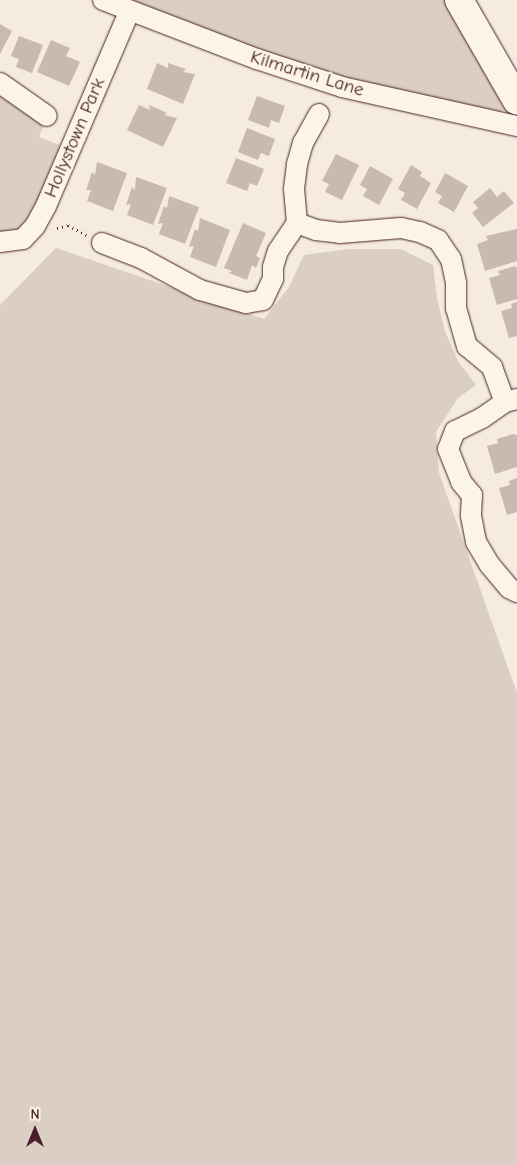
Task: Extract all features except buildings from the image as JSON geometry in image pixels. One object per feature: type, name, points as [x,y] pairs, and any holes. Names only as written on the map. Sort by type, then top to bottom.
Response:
[{"type":"street","name":"Kilmartin Lane","points":[[102,0],[129,12],[257,59],[342,87],[517,126]]},
{"type":"street","points":[[460,0],[517,102]]},
{"type":"street","name":"Hollystown Park","points":[[0,242],[23,239],[35,226],[46,206],[129,12]]},
{"type":"street","name":"Hollystown Park","points":[[0,83],[47,116]]},
{"type":"street","points":[[102,243],[141,258],[200,290],[246,303],[263,300],[273,279],[273,267],[278,251],[297,224],[294,189],[297,164],[303,143],[319,114]]},
{"type":"street","points":[[297,224],[316,230],[340,233],[401,228],[420,232],[438,240],[451,260],[456,283],[456,308],[467,346],[492,367],[511,400],[482,418],[455,430],[448,449],[461,482],[472,495],[471,516],[476,542],[489,564],[509,588],[517,592]]},
{"type":"path","points":[[35,226],[49,229],[68,225],[102,243]]},
{"type":"shaded area","points":[[107,0],[451,0],[509,110],[501,110],[505,118],[348,87]]},
{"type":"shaded area","points":[[0,83],[47,116],[39,137],[70,149],[35,226],[0,242]]},
{"type":"shaded area","points":[[56,248],[264,319],[289,287],[304,255],[349,249],[401,249],[433,265],[437,298],[445,331],[458,361],[476,385],[458,398],[436,432],[439,473],[517,693],[517,1165],[0,1165],[0,305]]}]
